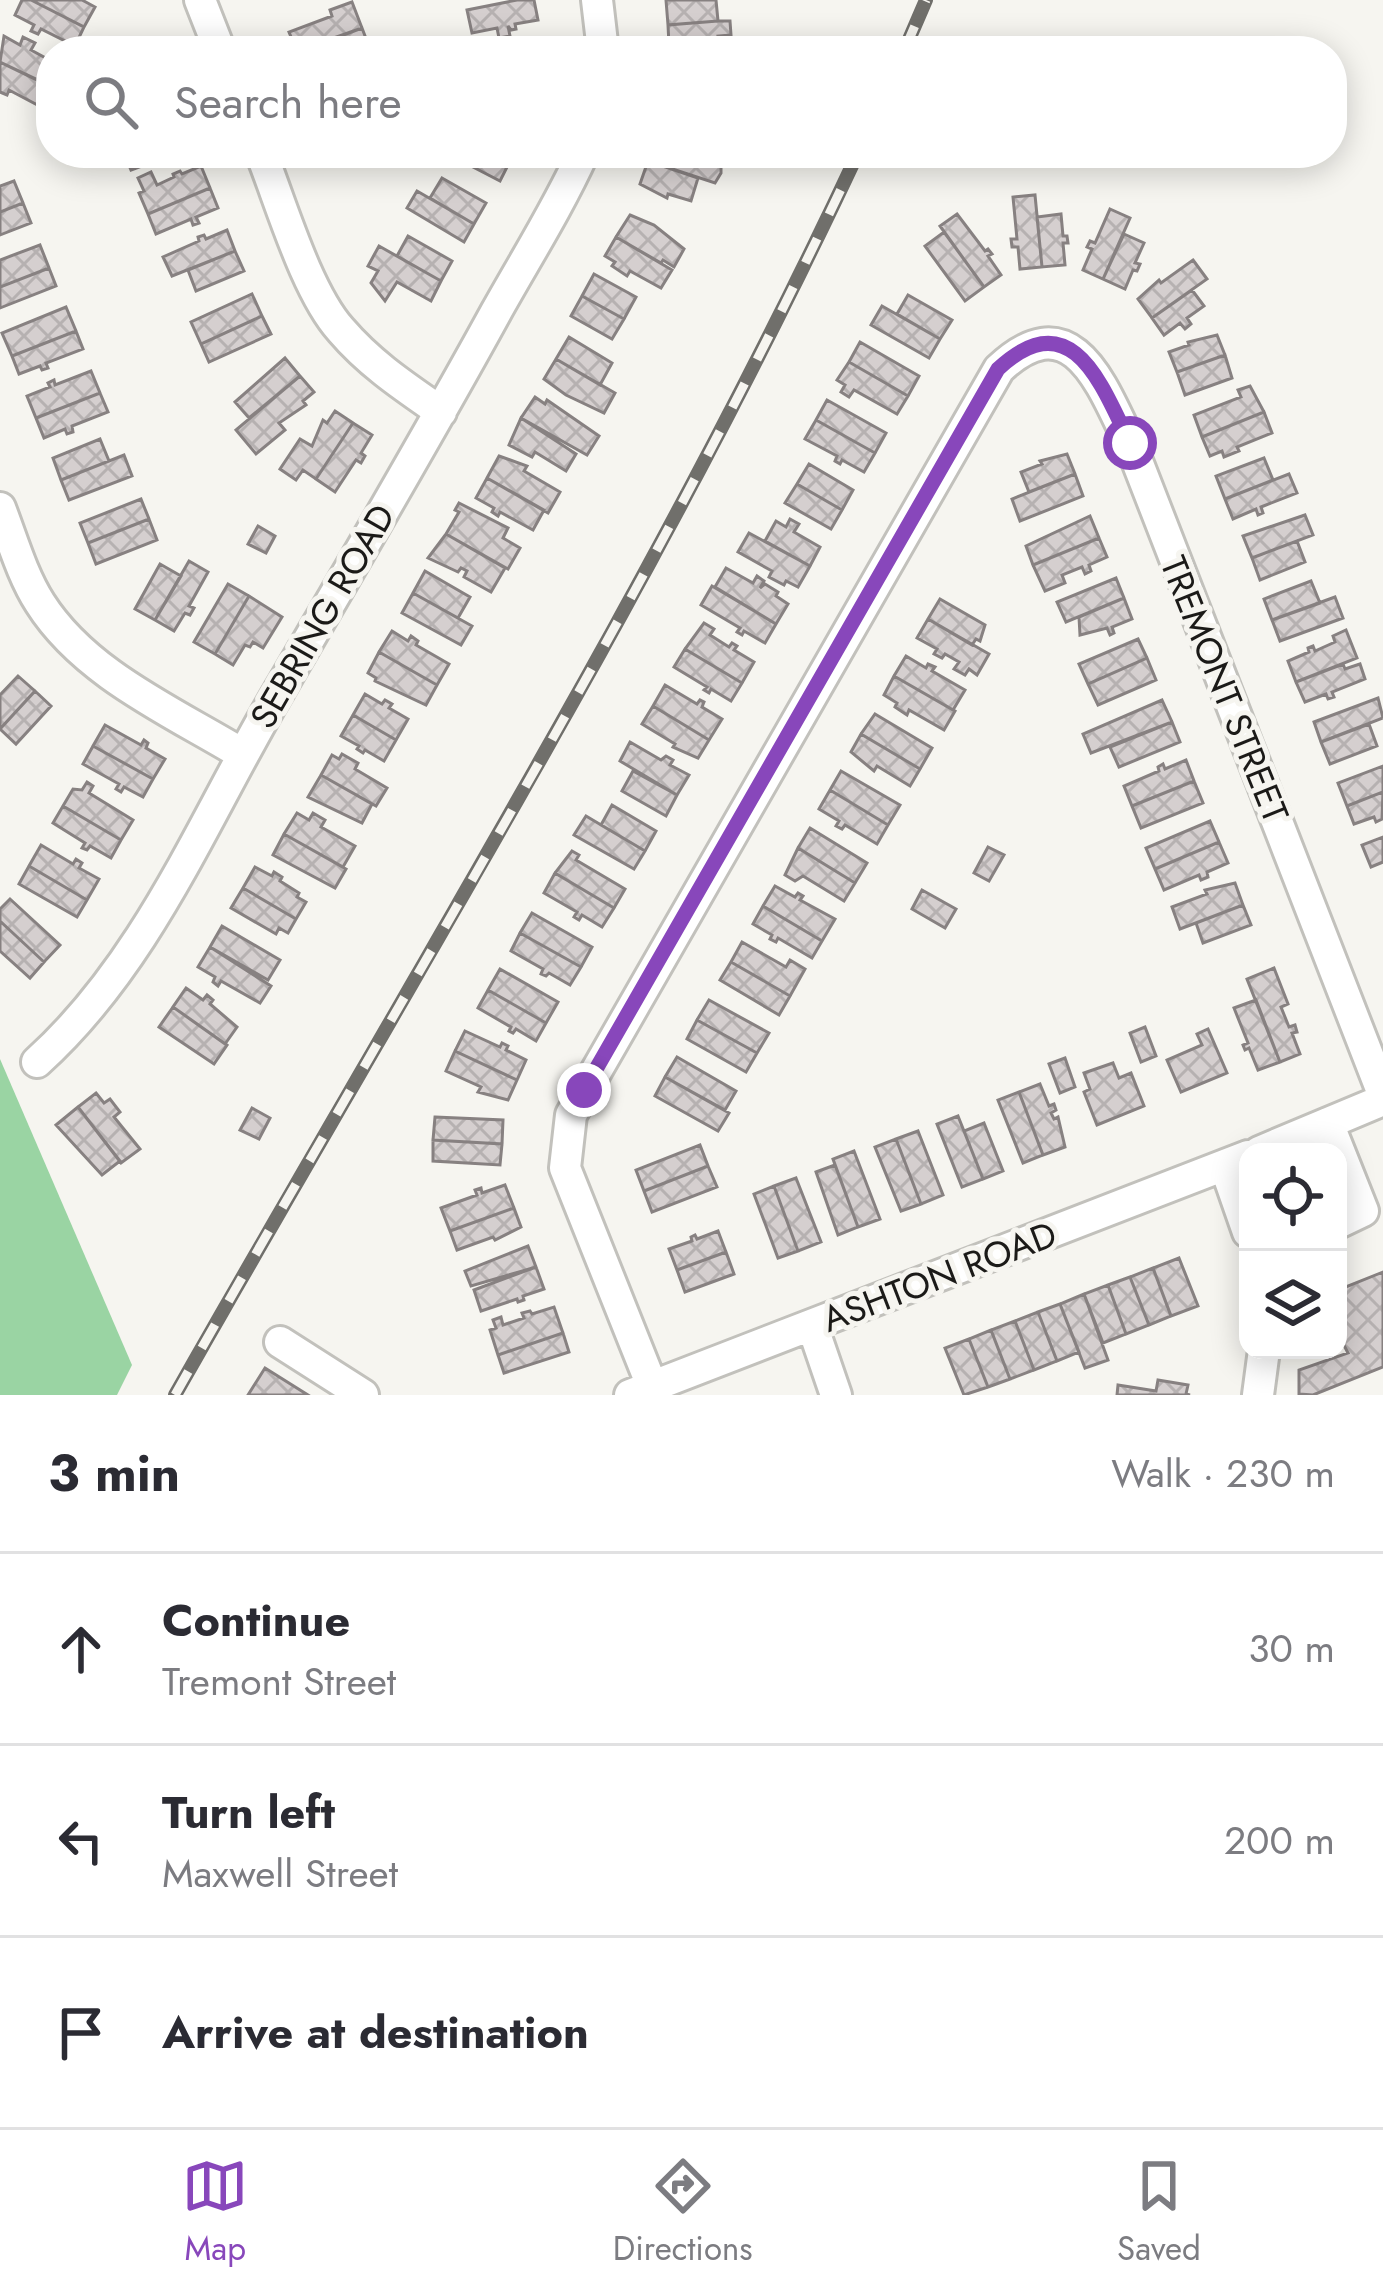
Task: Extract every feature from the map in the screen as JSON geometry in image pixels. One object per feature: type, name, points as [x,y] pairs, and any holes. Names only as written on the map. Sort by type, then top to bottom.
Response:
[{"type":"street","points":[[200,0],[214,36]]},
{"type":"street","points":[[597,0],[601,36]]},
{"type":"street","points":[[267,168],[315,287],[337,327],[376,366],[441,412]]},
{"type":"street","name":"SEBRING ROAD","points":[[37,1062],[76,1027],[112,983],[156,914],[575,168]]},
{"type":"street","name":"TREMONT STREET","points":[[641,1390],[565,1168],[571,1114],[998,369],[1034,344],[1061,344],[1082,356],[1100,380],[1130,443],[1383,1097]]},
{"type":"street","points":[[0,508],[40,603],[69,639],[114,676],[242,754]]},
{"type":"street","points":[[1280,1143],[1383,1097]]},
{"type":"street","points":[[1328,1123],[1361,1213]]},
{"type":"street","name":"ASHTON ROAD","points":[[641,1390],[1236,1161]]},
{"type":"street","points":[[812,1325],[836,1395]]},
{"type":"street","points":[[280,1342],[363,1395]]},
{"type":"street","points":[[1258,1395],[1263,1359]]},
{"type":"green space","points":[[0,1059],[132,1365],[117,1395],[0,1395]]},
{"type":"building","points":[[22,0],[31,0],[84,27],[80,36],[55,36],[41,29],[38,34],[31,31],[34,25],[15,15]]},
{"type":"building","points":[[31,0],[82,0],[95,7],[84,27]]},
{"type":"building","points":[[534,0],[538,20],[515,24],[516,29],[511,30],[508,26],[510,36],[499,36],[497,28],[472,33],[467,10]]},
{"type":"building","points":[[666,0],[716,0],[718,21],[668,25]]},
{"type":"building","points":[[352,2],[362,28],[339,36],[291,36],[289,32],[332,16],[330,10]]},
{"type":"building","points":[[730,21],[731,35],[669,36],[668,25]]},
{"type":"building","points":[[362,28],[365,36],[341,36]]},
{"type":"building","points":[[4,36],[20,45],[23,37],[35,43],[31,50],[36,53],[36,79],[0,62]]},
{"type":"building","points":[[0,62],[36,80],[36,104],[9,90],[7,95],[0,92]]},
{"type":"building","points":[[202,168],[210,188],[148,214],[138,178],[151,172],[157,185],[173,174]]},
{"type":"building","points":[[475,168],[506,168],[500,181]]},
{"type":"building","points":[[646,168],[669,168],[698,178],[691,201],[668,194],[667,198],[640,184]]},
{"type":"building","points":[[669,168],[721,168],[715,183]]},
{"type":"building","points":[[442,178],[486,203],[474,224],[430,198]]},
{"type":"building","points":[[14,181],[23,203],[0,212],[0,186]]},
{"type":"building","points":[[210,188],[218,208],[196,217],[199,223],[193,225],[191,219],[156,234],[148,214]]},
{"type":"building","points":[[417,191],[474,224],[464,242],[407,208]]},
{"type":"building","points":[[1035,195],[1042,267],[1020,269],[1018,247],[1012,247],[1011,239],[1017,239],[1013,197]]},
{"type":"building","points":[[23,203],[31,223],[0,235],[0,212]]},
{"type":"building","points":[[1110,209],[1130,218],[1103,279],[1083,270],[1092,249],[1087,247],[1090,241],[1095,243]]},
{"type":"building","points":[[957,214],[992,254],[988,256],[1001,275],[984,287],[940,226]]},
{"type":"building","points":[[1061,214],[1068,243],[1063,243],[1065,265],[1042,267],[1037,217]]},
{"type":"building","points":[[630,215],[654,225],[684,249],[674,267],[616,237]]},
{"type":"building","points":[[227,230],[235,251],[172,276],[163,257],[199,241],[198,237],[206,239]]},
{"type":"building","points":[[944,232],[984,287],[965,301],[925,246]]},
{"type":"building","points":[[1124,234],[1144,243],[1135,263],[1140,264],[1125,289],[1103,279]]},
{"type":"building","points":[[408,236],[452,261],[441,281],[397,256]]},
{"type":"building","points":[[616,237],[672,270],[661,288],[612,266],[615,262],[605,256]]},
{"type":"building","points":[[40,245],[49,268],[0,287],[0,260]]},
{"type":"building","points":[[379,246],[441,281],[431,301],[397,282],[385,301],[371,283],[378,271],[368,266]]},
{"type":"building","points":[[235,251],[244,271],[196,291],[188,270]]},
{"type":"building","points":[[1193,260],[1207,279],[1152,318],[1138,299]]},
{"type":"building","points":[[49,268],[56,286],[0,308],[0,287]]},
{"type":"building","points":[[594,274],[636,297],[624,319],[582,296]]},
{"type":"building","points":[[1192,290],[1204,306],[1187,318],[1191,324],[1185,329],[1180,323],[1164,335],[1152,318]]},
{"type":"building","points":[[252,294],[262,316],[201,344],[191,322]]},
{"type":"building","points":[[908,295],[952,320],[940,339],[897,314]]},
{"type":"building","points":[[582,296],[624,319],[612,339],[571,316]]},
{"type":"building","points":[[882,306],[940,339],[929,358],[871,325]]},
{"type":"building","points":[[66,307],[76,331],[12,356],[2,333]]},
{"type":"building","points":[[262,316],[271,334],[209,362],[201,344]]},
{"type":"building","points":[[76,331],[83,349],[46,363],[48,368],[19,374],[12,356]]},
{"type":"building","points":[[1217,335],[1225,355],[1177,372],[1169,352]]},
{"type":"building","points":[[569,337],[612,363],[600,385],[556,359]]},
{"type":"building","points":[[860,342],[919,376],[908,396],[849,362]]},
{"type":"building","points":[[1225,355],[1232,378],[1185,395],[1177,372]]},
{"type":"building","points":[[285,358],[300,376],[249,418],[235,402]]},
{"type":"building","points":[[556,359],[615,393],[604,413],[544,379]]},
{"type":"building","points":[[849,362],[908,396],[897,414],[854,390],[849,397],[841,392],[845,385],[837,380]]},
{"type":"building","points":[[91,371],[100,393],[36,418],[27,396],[50,387],[48,383],[54,380],[55,385]]},
{"type":"building","points":[[300,376],[314,392],[303,401],[306,405],[279,423],[285,430],[256,454],[236,430]]},
{"type":"building","points":[[1250,386],[1264,412],[1202,437],[1194,415],[1241,397],[1238,390]]},
{"type":"building","points":[[100,393],[108,412],[72,426],[73,432],[67,434],[65,429],[44,438],[36,418]]},
{"type":"building","points":[[535,397],[545,404],[547,400],[599,436],[587,455],[521,418]]},
{"type":"building","points":[[827,400],[886,433],[875,453],[816,420]]},
{"type":"building","points":[[335,411],[353,423],[316,479],[303,470],[296,480],[280,469],[300,439],[312,446],[323,420],[327,423]]},
{"type":"building","points":[[1264,412],[1272,433],[1224,457],[1222,451],[1210,456],[1202,437]]},
{"type":"building","points":[[521,418],[576,454],[566,471],[535,452],[532,457],[509,445]]},
{"type":"building","points":[[816,420],[875,453],[864,472],[842,460],[840,464],[835,461],[837,456],[805,439]]},
{"type":"building","points":[[353,423],[372,435],[361,453],[365,456],[361,463],[356,460],[335,492],[316,479]]},
{"type":"building","points":[[100,439],[109,461],[61,480],[53,458]]},
{"type":"building","points":[[1067,454],[1075,474],[1029,492],[1021,472]]},
{"type":"building","points":[[124,455],[132,476],[69,500],[61,480]]},
{"type":"building","points":[[499,456],[527,466],[524,471],[560,492],[548,513],[487,478]]},
{"type":"building","points":[[1264,458],[1273,480],[1225,499],[1216,476]]},
{"type":"building","points":[[809,464],[853,490],[842,510],[797,484]]},
{"type":"building","points":[[1075,474],[1083,496],[1020,521],[1012,499]]},
{"type":"building","points":[[1289,474],[1297,493],[1261,507],[1263,513],[1258,515],[1256,509],[1233,519],[1225,499]]},
{"type":"building","points":[[487,478],[544,510],[533,530],[500,512],[498,516],[494,508],[476,498]]},
{"type":"building","points":[[797,484],[842,510],[831,529],[785,503]]},
{"type":"building","points":[[141,499],[149,519],[88,543],[80,523]]},
{"type":"building","points":[[459,503],[508,528],[503,538],[520,548],[508,569],[446,534]]},
{"type":"building","points":[[1305,515],[1313,535],[1252,558],[1243,536]]},
{"type":"building","points":[[1090,516],[1099,538],[1033,565],[1026,546]]},
{"type":"building","points":[[149,519],[157,540],[96,564],[88,543]]},
{"type":"building","points":[[790,519],[799,524],[794,532],[820,547],[810,566],[765,541],[776,521],[786,527]]},
{"type":"building","points":[[258,526],[275,536],[266,553],[248,544]]},
{"type":"building","points":[[749,533],[810,566],[798,587],[769,577],[772,571],[738,552]]},
{"type":"building","points":[[446,534],[505,568],[491,592],[464,577],[467,571],[461,568],[458,572],[428,558]]},
{"type":"building","points":[[1099,538],[1107,557],[1089,565],[1091,571],[1085,574],[1082,567],[1062,575],[1065,583],[1045,591],[1033,565]]},
{"type":"building","points":[[1297,541],[1305,562],[1260,580],[1252,558]]},
{"type":"building","points":[[189,561],[208,572],[189,606],[194,608],[190,615],[185,613],[174,631],[155,620]]},
{"type":"building","points":[[160,564],[181,576],[155,620],[135,609]]},
{"type":"building","points":[[726,568],[753,583],[757,576],[764,581],[760,588],[765,584],[778,592],[776,596],[788,604],[776,624],[715,587]]},
{"type":"building","points":[[425,571],[470,597],[458,618],[413,593]]},
{"type":"building","points":[[1116,578],[1124,598],[1066,622],[1057,602]]},
{"type":"building","points":[[1311,581],[1320,603],[1272,620],[1264,599]]},
{"type":"building","points":[[228,584],[249,596],[215,654],[194,642]]},
{"type":"building","points":[[712,586],[776,624],[765,643],[744,631],[742,635],[737,632],[740,628],[701,605]]},
{"type":"building","points":[[413,593],[472,626],[461,645],[402,613]]},
{"type":"building","points":[[249,596],[282,617],[263,648],[253,642],[250,647],[245,645],[233,665],[215,654]]},
{"type":"building","points":[[1335,597],[1343,618],[1280,641],[1272,620]]},
{"type":"building","points":[[1124,598],[1132,619],[1112,627],[1110,635],[1107,628],[1080,635],[1079,617]]},
{"type":"building","points":[[940,599],[985,625],[980,641],[972,645],[928,619]]},
{"type":"building","points":[[928,619],[989,654],[977,675],[969,669],[965,675],[954,669],[959,662],[934,654],[937,649],[917,638]]},
{"type":"building","points":[[704,623],[714,629],[710,635],[729,647],[737,646],[734,650],[754,662],[742,683],[685,649]]},
{"type":"building","points":[[1346,630],[1357,658],[1296,682],[1288,661],[1309,652],[1308,648],[1313,646],[1315,651],[1335,642],[1333,636]]},
{"type":"building","points":[[392,631],[408,641],[411,636],[418,641],[416,645],[449,664],[437,685],[379,652]]},
{"type":"building","points":[[1138,639],[1147,658],[1088,684],[1079,664]]},
{"type":"building","points":[[685,649],[742,683],[731,701],[711,689],[709,693],[704,690],[707,687],[674,667]]},
{"type":"building","points":[[379,652],[437,685],[426,705],[375,681],[368,673]]},
{"type":"building","points":[[906,656],[926,668],[928,664],[935,667],[932,671],[965,690],[953,710],[894,676]]},
{"type":"building","points":[[1147,658],[1156,680],[1098,705],[1088,684]]},
{"type":"building","points":[[1343,664],[1345,669],[1360,664],[1365,679],[1332,692],[1334,697],[1328,699],[1326,694],[1305,702],[1296,682]]},
{"type":"building","points":[[18,676],[35,691],[0,729],[0,695]]},
{"type":"building","points":[[894,676],[955,711],[944,730],[895,707],[897,703],[884,695]]},
{"type":"building","points":[[665,685],[697,704],[704,702],[702,707],[722,719],[709,740],[653,706]]},
{"type":"building","points":[[35,691],[51,706],[16,744],[0,729]]},
{"type":"building","points":[[365,694],[392,704],[389,708],[408,719],[396,740],[353,715]]},
{"type":"building","points":[[1378,698],[1383,718],[1321,742],[1314,722]]},
{"type":"building","points":[[1162,700],[1172,722],[1091,753],[1083,734]]},
{"type":"building","points":[[653,706],[709,740],[698,758],[642,724]]},
{"type":"building","points":[[875,714],[932,748],[920,769],[861,734]]},
{"type":"building","points":[[353,715],[396,740],[384,761],[363,753],[341,736]]},
{"type":"building","points":[[1172,722],[1180,742],[1119,767],[1110,747]]},
{"type":"building","points":[[1369,724],[1377,746],[1330,764],[1321,742]]},
{"type":"building","points":[[105,725],[141,745],[144,740],[146,748],[165,759],[153,779],[93,746]]},
{"type":"building","points":[[861,734],[920,769],[910,786],[877,766],[874,771],[851,752]]},
{"type":"building","points":[[630,742],[661,760],[666,756],[673,760],[670,765],[689,775],[677,795],[620,761]]},
{"type":"building","points":[[93,746],[153,779],[143,797],[124,787],[121,792],[116,789],[119,784],[83,764]]},
{"type":"building","points":[[342,754],[358,763],[355,769],[387,788],[376,806],[321,775],[332,755],[339,759]]},
{"type":"building","points":[[1186,760],[1194,781],[1132,806],[1124,786],[1159,771],[1163,764],[1165,769]]},
{"type":"building","points":[[1383,766],[1383,792],[1347,806],[1338,783]]},
{"type":"building","points":[[633,771],[677,795],[666,816],[622,791]]},
{"type":"building","points":[[841,771],[900,805],[888,825],[830,790]]},
{"type":"building","points":[[321,775],[372,804],[362,823],[308,797]]},
{"type":"building","points":[[1194,781],[1203,803],[1141,828],[1132,806]]},
{"type":"building","points":[[87,782],[93,786],[89,793],[133,820],[121,840],[63,806],[73,789],[82,790]]},
{"type":"building","points":[[830,790],[888,825],[877,844],[845,825],[842,829],[836,826],[839,821],[819,809]]},
{"type":"building","points":[[1383,792],[1382,819],[1354,824],[1347,806]]},
{"type":"building","points":[[612,805],[656,831],[645,851],[601,825]]},
{"type":"building","points":[[63,806],[121,840],[111,858],[90,846],[82,848],[85,843],[53,823]]},
{"type":"building","points":[[297,813],[309,820],[313,813],[325,820],[321,827],[355,846],[343,867],[284,834]]},
{"type":"building","points":[[586,816],[645,851],[634,869],[574,835]]},
{"type":"building","points":[[1210,821],[1219,842],[1155,869],[1146,848]]},
{"type":"building","points":[[810,828],[867,863],[855,883],[798,848]]},
{"type":"building","points":[[284,834],[346,869],[335,888],[273,855]]},
{"type":"building","points":[[1383,837],[1383,862],[1371,867],[1362,845]]},
{"type":"building","points":[[1219,842],[1228,863],[1201,880],[1199,875],[1164,890],[1155,869]]},
{"type":"building","points":[[41,845],[73,864],[76,859],[82,863],[79,868],[99,879],[87,900],[29,866]]},
{"type":"building","points":[[988,847],[1004,855],[989,881],[974,873]]},
{"type":"building","points":[[798,848],[855,883],[844,901],[803,876],[795,881],[785,875]]},
{"type":"building","points":[[572,851],[579,855],[576,860],[625,889],[614,908],[555,873]]},
{"type":"building","points":[[29,866],[87,900],[77,917],[19,884]]},
{"type":"building","points":[[255,867],[272,876],[274,872],[299,893],[297,897],[306,902],[296,919],[243,888]]},
{"type":"building","points":[[555,873],[614,908],[602,927],[582,915],[579,920],[574,917],[577,912],[544,893]]},
{"type":"building","points":[[1235,883],[1243,905],[1180,929],[1172,907],[1207,894],[1205,890]]},
{"type":"building","points":[[775,886],[795,897],[798,893],[803,896],[800,900],[835,919],[822,941],[763,906]]},
{"type":"building","points":[[243,888],[296,919],[288,933],[279,928],[276,934],[231,908]]},
{"type":"building","points":[[922,890],[956,909],[945,928],[912,909]]},
{"type":"building","points":[[10,899],[60,945],[44,962],[0,921],[0,909]]},
{"type":"building","points":[[1243,905],[1251,925],[1203,943],[1196,923]]},
{"type":"building","points":[[763,906],[822,941],[812,958],[778,938],[776,942],[770,939],[772,935],[753,924]]},
{"type":"building","points":[[532,913],[592,947],[581,967],[520,933]]},
{"type":"building","points":[[0,921],[44,962],[30,978],[0,951]]},
{"type":"building","points":[[222,926],[280,960],[268,980],[210,947]]},
{"type":"building","points":[[520,933],[581,967],[570,985],[549,973],[541,974],[543,969],[511,951]]},
{"type":"building","points":[[742,942],[786,967],[790,960],[805,969],[790,996],[731,962]]},
{"type":"building","points":[[210,947],[271,986],[260,1003],[221,981],[218,986],[215,977],[198,967]]},
{"type":"building","points":[[731,962],[790,996],[779,1015],[720,980]]},
{"type":"building","points":[[1274,968],[1288,1004],[1281,1007],[1289,1027],[1295,1025],[1297,1032],[1292,1033],[1300,1054],[1280,1062],[1247,979]]},
{"type":"building","points":[[500,969],[558,1002],[546,1023],[488,990]]},
{"type":"building","points":[[186,988],[203,1000],[207,995],[213,1000],[210,1004],[237,1027],[225,1044],[173,1007]]},
{"type":"building","points":[[488,990],[546,1023],[536,1041],[516,1029],[509,1031],[511,1027],[478,1008]]},
{"type":"building","points":[[709,1000],[769,1033],[757,1053],[697,1020]]},
{"type":"building","points":[[1256,1000],[1280,1062],[1258,1070],[1249,1048],[1243,1045],[1248,1043],[1234,1008]]},
{"type":"building","points":[[173,1007],[227,1045],[214,1064],[159,1027]]},
{"type":"building","points":[[697,1020],[757,1053],[746,1072],[687,1039]]},
{"type":"building","points":[[1145,1027],[1156,1056],[1141,1062],[1130,1033]]},
{"type":"building","points":[[1208,1029],[1227,1073],[1181,1092],[1167,1060],[1202,1045],[1197,1034]]},
{"type":"building","points":[[465,1031],[500,1047],[502,1043],[526,1060],[517,1080],[455,1051]]},
{"type":"building","points":[[455,1051],[517,1080],[508,1100],[478,1092],[481,1087],[446,1071]]},
{"type":"building","points":[[677,1057],[736,1091],[725,1110],[665,1077]]},
{"type":"building","points":[[1065,1058],[1075,1087],[1060,1093],[1049,1064]]},
{"type":"building","points":[[1113,1063],[1119,1078],[1131,1073],[1144,1106],[1097,1125],[1084,1092],[1090,1089],[1084,1073]]},
{"type":"building","points":[[665,1077],[729,1113],[718,1131],[655,1096]]},
{"type":"building","points":[[1040,1084],[1049,1106],[1054,1104],[1056,1110],[1051,1113],[1054,1119],[1058,1117],[1065,1147],[1043,1155],[1019,1092]]},
{"type":"building","points":[[1019,1092],[1043,1155],[1023,1163],[998,1100]]},
{"type":"building","points":[[96,1093],[104,1103],[110,1099],[120,1112],[114,1117],[140,1149],[121,1163],[78,1107]]},
{"type":"building","points":[[78,1107],[120,1161],[102,1175],[56,1125]]},
{"type":"building","points":[[252,1108],[270,1118],[259,1139],[240,1130]]},
{"type":"building","points":[[958,1116],[983,1179],[962,1187],[937,1124]]},
{"type":"building","points":[[435,1117],[503,1120],[502,1144],[433,1140]]},
{"type":"building","points":[[984,1123],[1003,1171],[983,1179],[964,1131]]},
{"type":"building","points":[[918,1131],[943,1195],[921,1204],[896,1139]]},
{"type":"building","points":[[896,1139],[921,1204],[901,1211],[875,1147]]},
{"type":"building","points":[[433,1140],[502,1144],[500,1165],[433,1161]]},
{"type":"building","points":[[700,1145],[708,1166],[644,1191],[636,1170]]},
{"type":"building","points":[[854,1151],[880,1219],[858,1227],[833,1159]]},
{"type":"building","points":[[835,1165],[858,1227],[838,1235],[816,1172]]},
{"type":"building","points":[[708,1166],[717,1187],[652,1212],[644,1191]]},
{"type":"building","points":[[796,1178],[821,1242],[798,1251],[774,1186]]},
{"type":"building","points":[[505,1185],[514,1208],[450,1231],[441,1208],[477,1195],[475,1190],[481,1188],[482,1193]]},
{"type":"building","points":[[774,1186],[798,1251],[778,1258],[754,1194]]},
{"type":"building","points":[[514,1208],[521,1227],[457,1250],[450,1231]]},
{"type":"building","points":[[718,1231],[726,1252],[677,1270],[669,1249],[692,1241],[695,1235],[697,1239]]},
{"type":"building","points":[[528,1246],[536,1267],[471,1286],[465,1271]]},
{"type":"building","points":[[726,1252],[734,1274],[685,1292],[677,1270]]},
{"type":"building","points":[[1179,1258],[1198,1306],[1171,1316],[1153,1268]]},
{"type":"building","points":[[536,1267],[544,1289],[523,1296],[524,1300],[481,1311],[474,1290]]},
{"type":"building","points":[[1153,1268],[1171,1316],[1149,1325],[1130,1277]]},
{"type":"building","points":[[1383,1272],[1383,1367],[1313,1395],[1299,1394],[1299,1370],[1331,1359],[1347,1359],[1347,1286]]},
{"type":"building","points":[[1130,1277],[1149,1325],[1126,1334],[1108,1285]]},
{"type":"building","points":[[1108,1285],[1126,1334],[1103,1343],[1084,1294]]},
{"type":"building","points":[[1084,1294],[1108,1360],[1085,1368],[1060,1304]]},
{"type":"building","points":[[1060,1304],[1079,1352],[1057,1361],[1038,1312]]},
{"type":"building","points":[[554,1307],[563,1333],[498,1355],[490,1330],[496,1328],[493,1320],[501,1317],[503,1325],[524,1318],[522,1313]]},
{"type":"building","points":[[1038,1312],[1057,1361],[1034,1370],[1015,1321]]},
{"type":"building","points":[[1015,1321],[1034,1370],[1010,1379],[991,1330]]},
{"type":"building","points":[[991,1330],[1010,1379],[988,1387],[969,1339]]},
{"type":"building","points":[[563,1333],[569,1352],[504,1373],[498,1355]]},
{"type":"building","points":[[969,1339],[988,1387],[964,1395],[945,1348]]},
{"type":"building","points":[[265,1368],[308,1395],[248,1395]]},
{"type":"building","points":[[1158,1380],[1188,1385],[1186,1394],[1190,1395],[1117,1395],[1118,1385],[1156,1391]]},
{"type":"railway","points":[[910,36],[926,0]]},
{"type":"railway","points":[[175,1395],[615,626],[700,470],[851,168]]},
{"type":"route","points":[[584,1090],[998,369],[1034,344],[1061,344],[1082,356],[1100,380],[1130,443]]}]
